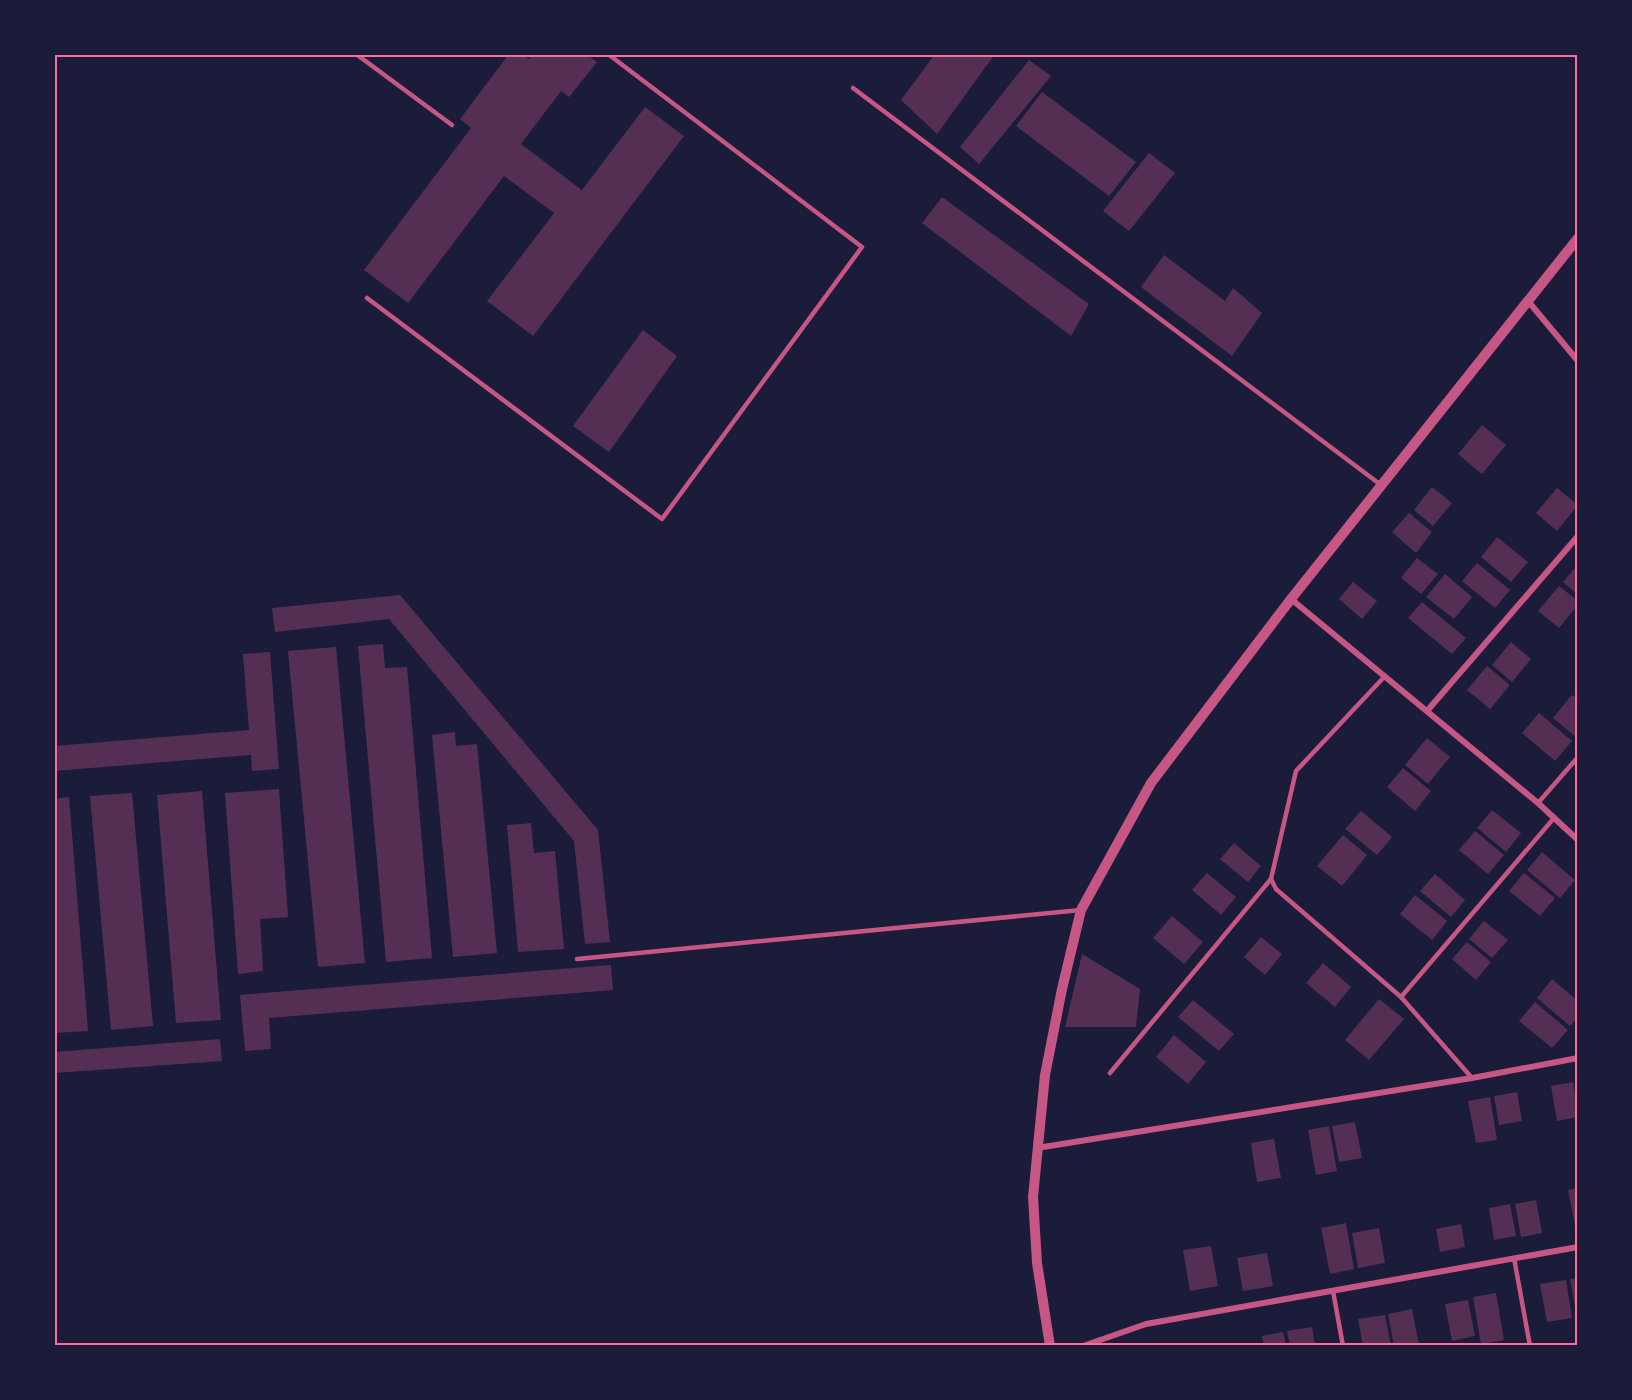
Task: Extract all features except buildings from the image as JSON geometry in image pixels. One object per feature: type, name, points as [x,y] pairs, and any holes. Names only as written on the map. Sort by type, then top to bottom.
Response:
[{"type":"street","points":[[1050,1346],[1037,1263],[1033,1197],[1045,1075],[1081,910],[1151,783],[1291,599],[1578,238]]},
{"type":"street","points":[[1528,301],[1578,361]]},
{"type":"street","points":[[1427,711],[1578,536]]},
{"type":"street","points":[[1291,599],[1538,803],[1578,840]]},
{"type":"street","points":[[1037,1148],[1472,1078],[1578,1058]]},
{"type":"street","points":[[1083,1346],[1146,1324],[1578,1246]]},
{"type":"lane","points":[[356,54],[452,125]]},
{"type":"lane","points":[[367,298],[662,519],[862,247],[608,54]]},
{"type":"lane","points":[[853,88],[1381,486]]},
{"type":"lane","points":[[1110,1073],[1271,879],[1296,771],[1384,676]]},
{"type":"lane","points":[[1538,803],[1578,757]]},
{"type":"lane","points":[[1401,997],[1554,818]]},
{"type":"lane","points":[[1271,879],[1276,889],[1401,997],[1472,1078]]},
{"type":"lane","points":[[577,959],[1081,910]]},
{"type":"lane","points":[[1514,1258],[1530,1346]]},
{"type":"lane","points":[[1333,1291],[1343,1346]]}]
